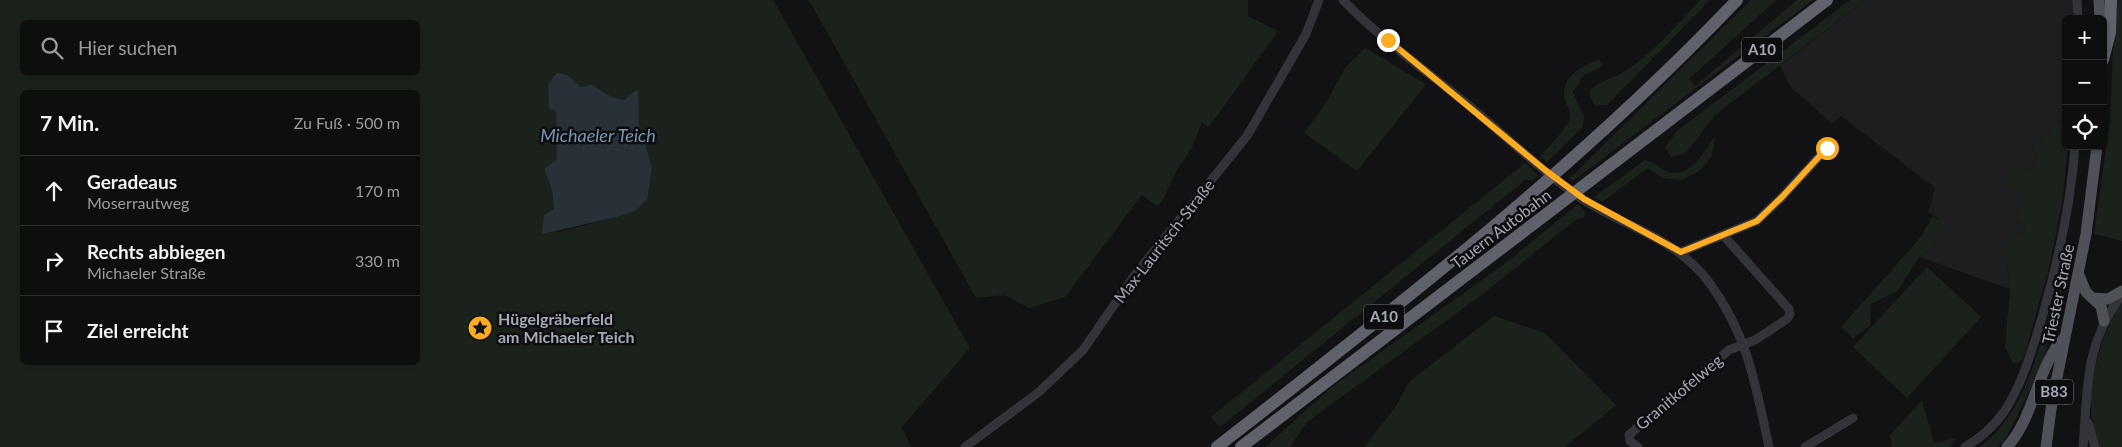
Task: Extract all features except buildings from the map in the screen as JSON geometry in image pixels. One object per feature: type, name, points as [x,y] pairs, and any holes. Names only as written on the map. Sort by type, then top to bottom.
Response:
[{"type":"highway","name":"Tauern Autobahn","points":[[1217,447],[1407,299],[1547,182],[1636,100],[1737,0]]},
{"type":"highway","name":"Tauern Autobahn","points":[[1241,447],[1827,0]]},
{"type":"highway","points":[[2107,44],[2110,32],[2111,0]]},
{"type":"main road","points":[[2100,0],[2100,15]]},
{"type":"main road","name":"Triester Straße","points":[[2046,447],[2065,337],[2088,226],[2097,150]]},
{"type":"main road","points":[[2079,275],[2086,292],[2101,306],[2104,321]]},
{"type":"main road","points":[[2094,298],[2108,299],[2122,293]]},
{"type":"main road","points":[[2007,447],[2016,434],[2038,389],[2054,349],[2065,337]]},
{"type":"street","name":"Max-Lauritsch-Straße","points":[[965,447],[1039,392],[1083,350],[1134,276],[1247,136],[1306,34],[1319,0]]},
{"type":"street","points":[[1343,0],[1568,188],[1612,217],[1657,237],[1681,252],[1711,284],[1730,314],[1744,344],[1752,367],[1769,447]]},
{"type":"street","points":[[2076,0],[2078,15]]},
{"type":"street","points":[[1681,252],[1757,221],[1827,148]]},
{"type":"street","points":[[1965,447],[1976,441],[1994,424],[2014,395],[2023,375],[2035,341],[2060,250],[2068,210],[2075,150]]},
{"type":"street","points":[[1724,236],[1789,309],[1790,314],[1787,319],[1755,340],[1744,344]]},
{"type":"street","points":[[2083,447],[2088,371],[2093,350],[2104,321],[2122,293]]},
{"type":"street","name":"Granitkofelweg","points":[[1638,447],[1630,441],[1629,435],[1729,350],[1744,344]]},
{"type":"street","points":[[2086,412],[2095,447]]},
{"type":"street","points":[[1805,447],[1853,418]]},
{"type":"shaded area","points":[[0,0],[773,0],[970,348],[902,427],[911,447],[0,447]],"holes":[[[567,75],[581,87],[592,86],[613,99],[625,100],[630,94],[637,91],[639,124],[652,167],[621,216],[558,232],[552,190],[544,169],[558,159],[556,111]]]},
{"type":"shaded area","points":[[809,0],[1248,0],[1248,16],[1278,31],[1209,127],[1202,123],[1191,149],[1177,170],[1164,198],[1157,206],[1142,195],[1065,297],[1029,308],[1005,295],[976,298]]},
{"type":"shaded area","points":[[1700,0],[1710,0],[1607,105],[1594,105],[1589,92],[1593,88],[1623,72],[1648,54]]},
{"type":"shaded area","points":[[1751,0],[1776,0],[1689,79],[1695,86],[1797,0],[1813,0],[1573,181],[1570,178]]},
{"type":"shaded area","points":[[1850,0],[1865,0],[1715,115],[1686,153],[1671,157],[1665,147],[1677,131]]},
{"type":"shaded area","points":[[1865,0],[2073,0],[2074,15],[2062,15],[2062,118],[2032,148],[2039,161],[2029,171],[2007,184],[2027,196],[2016,218],[2026,227],[2024,235],[2006,250],[2010,289],[1919,257],[1935,244],[1940,220],[1928,212],[1935,188],[1841,116],[1832,124],[1789,85],[1780,66]]},
{"type":"shaded area","points":[[2115,0],[2122,0],[2122,241],[2094,234],[2110,122]]},
{"type":"shaded area","points":[[1365,48],[1426,84],[1357,171],[1304,133],[1326,103],[1345,68]]},
{"type":"shaded area","points":[[1599,59],[1603,66],[1584,75],[1573,92],[1584,116],[1582,128],[1547,162],[1540,157],[1562,132],[1570,117],[1564,95],[1567,82],[1576,72]]},
{"type":"shaded area","points":[[2062,118],[2062,150],[2068,150],[2062,204],[2049,268],[2023,360],[2013,364],[2005,347],[2010,289],[2006,250],[2010,238],[2024,235],[2026,227],[2016,218],[2026,197],[2007,184],[2008,178],[2017,165],[2029,171],[2039,161],[2032,148]]},
{"type":"shaded area","points":[[1715,136],[1712,156],[1701,170],[1682,180],[1662,178],[1648,168],[1602,202],[1594,197],[1645,160],[1669,172],[1677,173],[1684,171],[1696,162]]},
{"type":"shaded area","points":[[1525,163],[1538,175],[1533,180],[1525,180],[1220,427],[1211,417]]},
{"type":"shaded area","points":[[1578,204],[1586,213],[1583,218],[1577,219],[1476,299],[1307,422],[1290,447],[1265,447],[1332,387],[1503,265]]},
{"type":"shaded area","points":[[1932,217],[1940,220],[1935,245],[1919,257],[1898,291],[1871,304],[1870,325],[1853,339],[1841,327],[1921,237]]},
{"type":"shaded area","points":[[1927,267],[1981,317],[1907,398],[1853,347]]},
{"type":"shaded area","points":[[2056,288],[2062,290],[2042,365],[2006,438],[1998,447],[1979,447],[1996,433],[2021,396],[2038,353]]},
{"type":"shaded area","points":[[2122,302],[2122,447],[2100,447],[2092,419],[2091,390],[2093,375],[2106,333]]},
{"type":"shaded area","points":[[1494,316],[1545,333],[1616,405],[1565,447],[1364,447],[1394,409],[1410,381]]},
{"type":"shaded area","points":[[1922,400],[1934,443],[1956,438],[1950,447],[1892,447],[1890,435]]},
{"type":"water","name":"Michaeler Teich","points":[[557,73],[567,75],[581,87],[592,85],[613,98],[625,100],[630,94],[638,90],[639,124],[652,167],[647,199],[635,211],[542,234],[544,215],[554,209],[552,190],[544,169],[557,159],[556,111],[549,108],[548,84]]},
{"type":"place","name":"Hügelgräberfeld am Michaeler Teich","points":[[480,328]]},
{"type":"route","points":[[1388,40],[1545,170],[1584,199],[1612,217],[1657,237],[1681,252],[1757,221],[1827,148]]}]
